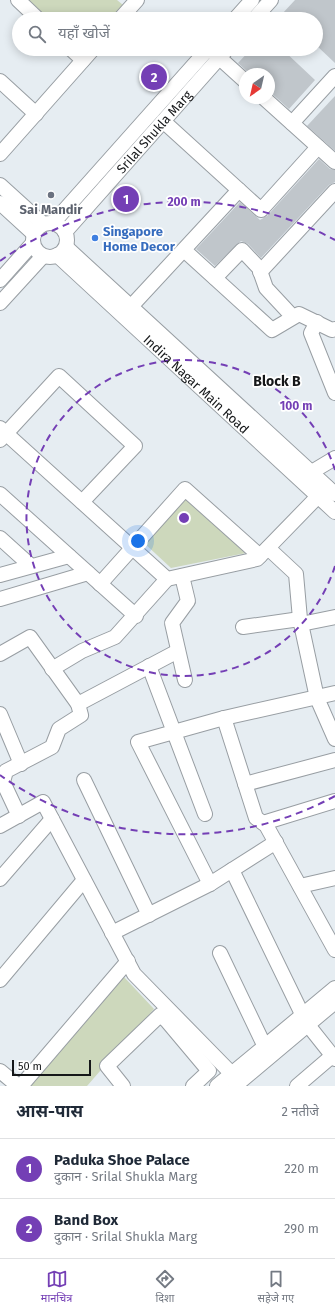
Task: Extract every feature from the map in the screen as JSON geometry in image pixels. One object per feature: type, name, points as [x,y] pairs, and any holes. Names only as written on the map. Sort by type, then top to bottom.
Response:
[{"type":"street","points":[[18,0],[31,12]]},
{"type":"street","points":[[260,12],[271,0]]},
{"type":"street","points":[[125,12],[132,2]]},
{"type":"street","points":[[239,12],[244,3]]},
{"type":"street","points":[[79,56],[83,60]]},
{"type":"street","points":[[0,154],[87,56]]},
{"type":"street","name":"Srilal Shukla Marg","points":[[0,280],[41,231],[211,56]]},
{"type":"street","name":"Srilal Shukla Marg","points":[[65,232],[163,121],[212,56]]},
{"type":"street","points":[[221,56],[239,75]]},
{"type":"street","points":[[292,123],[335,76]]},
{"type":"street","points":[[0,81],[36,114]]},
{"type":"street","points":[[271,104],[335,162]]},
{"type":"street","points":[[163,121],[261,210],[318,147]]},
{"type":"street","points":[[0,185],[41,231],[38,252],[43,256],[50,257],[61,251],[67,240],[65,232],[60,226],[41,231],[0,203]]},
{"type":"street","points":[[126,311],[239,190]]},
{"type":"street","points":[[260,272],[335,191]]},
{"type":"street","points":[[184,250],[272,330],[299,314],[332,330],[335,329]]},
{"type":"street","points":[[215,278],[242,250],[259,268],[266,288],[293,317]]},
{"type":"street","name":"Indira Nagar Main Road","points":[[61,251],[126,311],[299,479],[327,493]]},
{"type":"street","points":[[0,303],[43,256]]},
{"type":"street","name":"Indira Nagar Main Road","points":[[126,311],[312,472],[327,493],[335,512]]},
{"type":"street","points":[[317,322],[311,333],[335,393]]},
{"type":"street","points":[[82,502],[135,446],[59,376],[2,434],[82,502],[167,579]]},
{"type":"street","points":[[299,479],[335,458]]},
{"type":"street","points":[[100,584],[184,489],[264,552],[296,574],[300,621],[317,698],[335,739]]},
{"type":"street","points":[[52,668],[82,651],[115,637],[136,616],[167,579],[257,559],[327,493]]},
{"type":"street","points":[[0,494],[136,616]]},
{"type":"street","points":[[0,538],[31,566]]},
{"type":"street","points":[[0,575],[69,556]]},
{"type":"street","points":[[0,598],[88,573]]},
{"type":"street","points":[[182,576],[188,601],[172,623],[185,680]]},
{"type":"street","points":[[242,627],[335,617]]},
{"type":"street","points":[[0,654],[30,638],[78,704],[81,715],[59,729],[52,747],[21,764],[6,770],[3,782],[19,816]]},
{"type":"street","points":[[78,704],[178,651]]},
{"type":"street","points":[[149,666],[205,814]]},
{"type":"street","points":[[210,884],[138,742],[224,718],[335,693]]},
{"type":"street","points":[[0,714],[21,764]]},
{"type":"street","points":[[224,718],[256,818],[266,825],[335,950]]},
{"type":"street","points":[[245,784],[335,760]]},
{"type":"street","points":[[84,780],[149,915]]},
{"type":"street","points":[[263,823],[335,801]]},
{"type":"street","points":[[0,826],[43,802],[134,974],[233,1080]]},
{"type":"street","points":[[0,879],[52,819]]},
{"type":"street","points":[[112,933],[210,884],[276,842]]},
{"type":"street","points":[[232,870],[305,1021],[334,1057],[297,1086]]},
{"type":"street","points":[[300,886],[335,878]]},
{"type":"street","points":[[0,980],[84,880]]},
{"type":"street","points":[[220,953],[265,1046]]},
{"type":"street","points":[[21,1086],[128,962]]},
{"type":"street","points":[[233,1080],[265,1046],[331,1005],[335,988]]},
{"type":"street","points":[[123,1086],[107,1066],[160,1015],[167,1021],[209,1071],[193,1086]]},
{"type":"street","points":[[217,1086],[233,1080],[305,1021]]},
{"type":"street","points":[[0,1071],[18,1086]]},
{"type":"green space","points":[[28,0],[117,0],[123,5],[116,12],[39,12]]},
{"type":"green space","points":[[186,496],[246,553],[171,568],[143,542]]},
{"type":"green space","points":[[124,977],[154,1009],[87,1086],[32,1086],[31,1085]]},
{"type":"building","points":[[295,0],[335,0],[335,63],[323,52],[323,12],[284,12]]},
{"type":"building","points":[[244,56],[289,56],[315,80],[289,109],[275,96],[275,68],[243,68],[238,63]]},
{"type":"building","points":[[335,96],[335,151],[307,126]]},
{"type":"building","points":[[319,159],[330,169],[335,170],[335,182],[329,185],[261,258],[248,244],[241,241],[215,266],[196,249],[240,202],[260,220],[267,216]]},
{"type":"place","name":"Band Box","points":[[154,77]]},
{"type":"place","name":"Sai Mandir","points":[[51,195]]},
{"type":"place","name":"Paduka Shoe Palace","points":[[126,199]]},
{"type":"place","name":"Singapore Home Decor","points":[[95,238]]},
{"type":"district","name":"Block B","points":[[277,381]]}]
